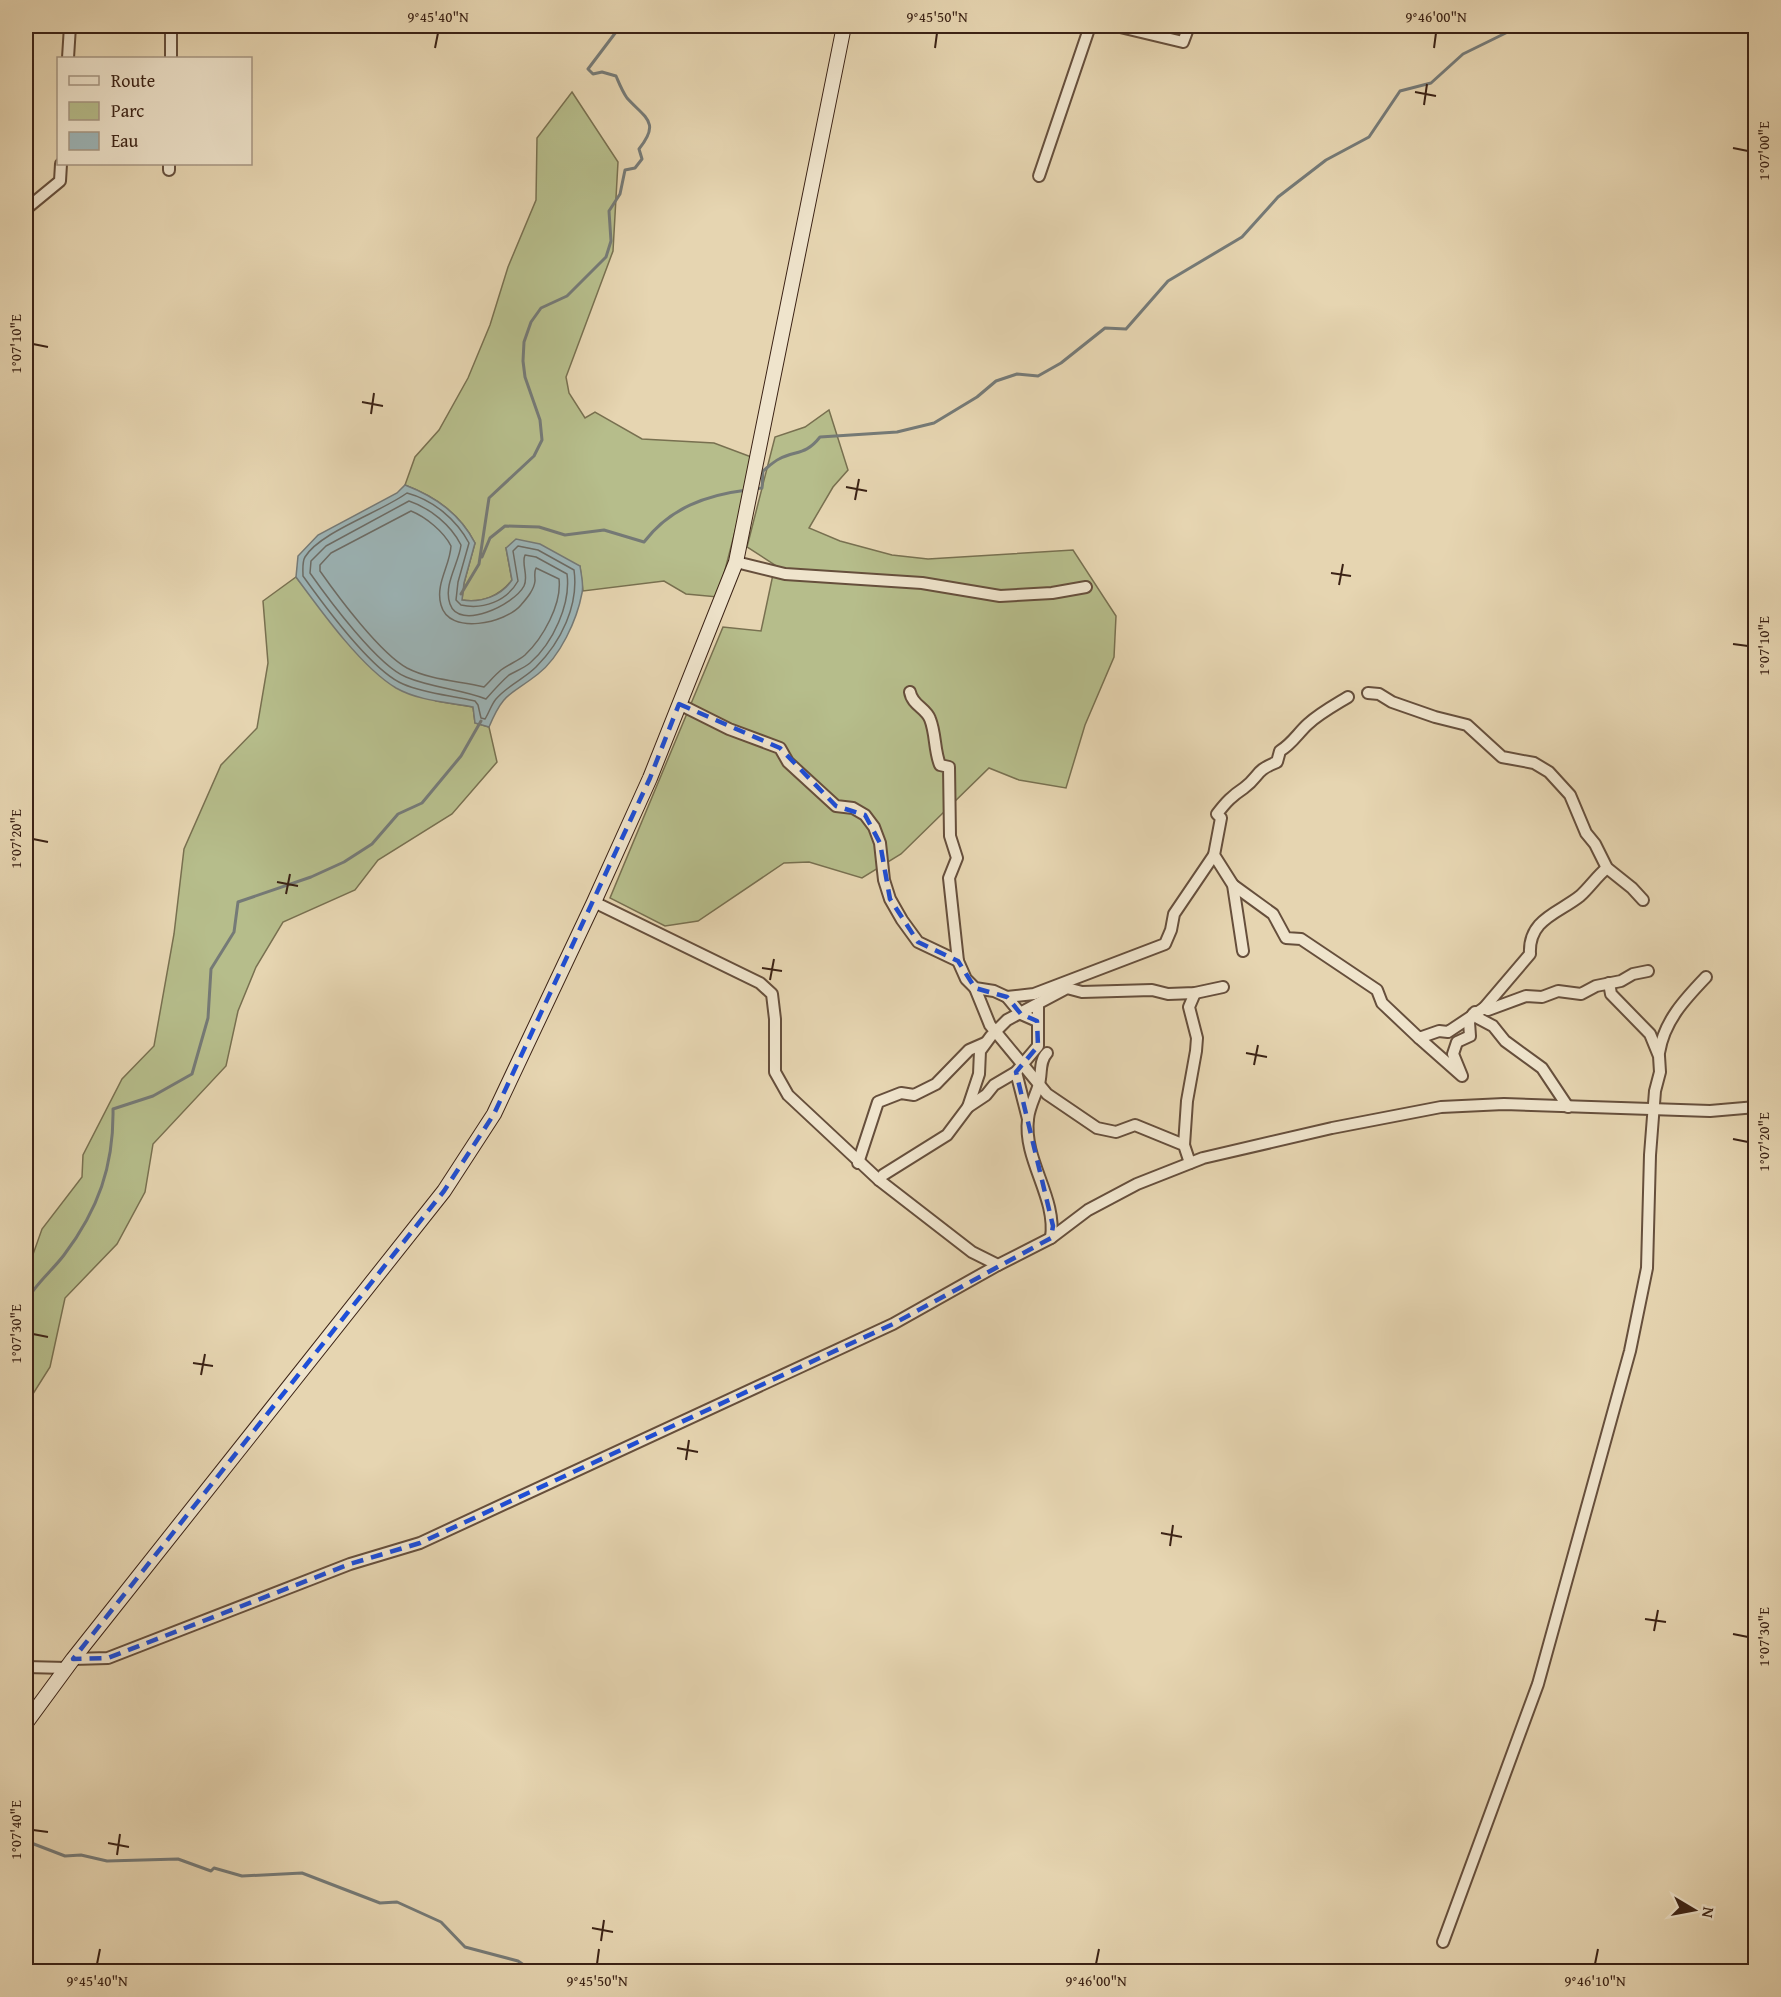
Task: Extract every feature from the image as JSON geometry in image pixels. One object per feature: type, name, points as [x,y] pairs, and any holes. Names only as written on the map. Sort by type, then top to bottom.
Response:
[{"type":"main road","points":[[26,1723],[70,1663],[444,1191],[494,1114],[650,778],[714,624],[736,562],[844,26]]},
{"type":"street","points":[[68,57],[70,26]]},
{"type":"street","points":[[171,26],[171,57]]},
{"type":"street","points":[[1039,176],[1090,26]]},
{"type":"street","points":[[1116,26],[1183,42],[1189,26]]},
{"type":"street","points":[[26,209],[60,181],[61,165]]},
{"type":"street","points":[[736,562],[785,574],[922,583],[1000,596],[1052,593],[1086,587]]},
{"type":"street","points":[[910,693],[911,699],[930,717],[936,742],[934,750],[940,765],[949,767],[950,836],[957,858],[949,878],[958,961],[966,979],[975,988],[993,1027],[1020,1068],[1040,1083],[1047,1094],[1097,1128],[1116,1132],[1135,1125],[1184,1145]]},
{"type":"street","points":[[1368,693],[1379,694],[1392,702],[1467,725],[1502,757],[1534,763],[1549,772],[1570,795],[1586,833],[1595,844],[1607,868],[1632,888],[1642,900]]},
{"type":"street","points":[[1007,998],[1034,994],[1165,944],[1174,914],[1214,855],[1221,818],[1217,814],[1229,797],[1245,787],[1260,769],[1277,762],[1280,751],[1291,744],[1308,724],[1339,700],[1348,697]]},
{"type":"street","points":[[679,705],[729,729],[780,748],[788,762],[836,806],[853,808],[865,815],[874,827],[880,843],[884,880],[890,899],[902,920],[918,942],[958,961]]},
{"type":"street","points":[[1214,855],[1233,885],[1273,914],[1286,938],[1301,939],[1377,990],[1382,1003],[1462,1076],[1453,1054],[1457,1042],[1470,1036],[1469,1022],[1530,954],[1529,941],[1536,930],[1555,910],[1577,898],[1607,868]]},
{"type":"street","points":[[1233,885],[1243,951]]},
{"type":"street","points":[[594,902],[760,983],[772,994],[775,1018],[775,1072],[788,1095],[858,1163],[972,1252],[998,1265]]},
{"type":"street","points":[[1419,1038],[1439,1031],[1448,1032],[1479,1010],[1488,1010],[1526,996],[1542,997],[1558,991],[1581,994],[1596,986],[1648,971]]},
{"type":"street","points":[[1443,1942],[1538,1684],[1630,1351],[1647,1268],[1653,1110],[1660,1072],[1661,1039],[1679,1005],[1706,976]]},
{"type":"street","points":[[1609,983],[1611,994],[1650,1034],[1659,1056]]},
{"type":"street","points":[[968,1107],[979,1074],[980,1051],[993,1027],[1067,988],[1082,992],[1137,990],[1168,994],[1195,993],[1223,987]]},
{"type":"street","points":[[975,988],[994,991],[1007,998],[1021,1014],[1037,1021]]},
{"type":"street","points":[[1190,1163],[1184,1145],[1187,1101],[1197,1038],[1190,1019],[1190,1007],[1195,993]]},
{"type":"street","points":[[879,1180],[883,1175],[946,1135],[968,1107],[986,1095],[994,1085],[1020,1068],[1038,1046],[1038,1004]]},
{"type":"street","points":[[1479,1010],[1478,1018],[1493,1026],[1505,1041],[1542,1068],[1568,1107]]},
{"type":"street","points":[[858,1163],[878,1102],[901,1093],[914,1095],[936,1084],[969,1050],[985,1044]]},
{"type":"street","points":[[1028,1119],[1040,1083],[1042,1058],[1047,1053]]},
{"type":"street","points":[[1020,1068],[1029,1139],[1047,1197],[1053,1226],[1051,1238]]},
{"type":"street","points":[[26,1667],[108,1658],[350,1564],[420,1543],[894,1324],[1051,1238],[1088,1210],[1137,1184],[1190,1163],[1332,1128],[1441,1107],[1504,1104],[1710,1111],[1755,1107]]},
{"type":"highlighted area","points":[[679,704],[780,748],[836,806],[865,815],[880,843],[890,899],[918,942],[958,961],[975,988],[1007,997],[1021,1014],[1037,1021],[1038,1046],[1016,1072],[1053,1226],[1051,1238],[893,1324],[420,1543],[350,1564],[108,1658],[73,1659],[444,1191],[494,1114],[650,778]]},
{"type":"green space","points":[[572,92],[618,162],[613,251],[566,377],[569,393],[585,418],[595,412],[642,439],[714,443],[754,458],[718,597],[686,594],[664,581],[583,591],[580,566],[506,548],[512,580],[507,586],[490,597],[462,600],[464,583],[475,543],[462,523],[446,508],[427,495],[405,485],[415,457],[439,430],[468,378],[490,325],[508,267],[536,200],[537,138]]},
{"type":"green space","points":[[829,410],[848,470],[833,487],[809,528],[840,541],[892,555],[928,559],[1073,550],[1116,616],[1114,657],[1085,725],[1066,788],[1019,780],[989,768],[901,854],[862,878],[809,862],[784,863],[698,921],[665,926],[610,898],[723,627],[761,631],[775,565],[747,547],[775,437],[805,427]]},
{"type":"green space","points":[[296,577],[349,644],[436,701],[473,707],[475,723],[489,727],[497,762],[452,814],[378,860],[355,890],[283,922],[256,967],[238,1011],[226,1066],[153,1144],[145,1192],[117,1244],[65,1298],[50,1367],[26,1405],[26,1274],[42,1229],[82,1177],[83,1155],[122,1079],[154,1046],[174,934],[184,849],[221,765],[257,728],[268,663],[263,601]]},
{"type":"water","points":[[405,485],[427,495],[446,508],[462,523],[475,543],[464,583],[462,600],[484,599],[508,586],[512,580],[506,548],[516,539],[540,544],[580,566],[582,593],[576,615],[560,648],[546,667],[504,700],[489,727],[475,723],[473,707],[414,696],[383,679],[342,637],[296,577],[298,556],[318,535],[397,493]]},
{"type":"waterway","points":[[461,594],[479,564],[489,498],[534,456],[542,440],[540,420],[525,377],[523,361],[524,342],[531,322],[541,308],[567,296],[606,257],[611,241],[609,211],[620,194],[625,170],[635,168],[642,159],[639,149],[649,132],[648,121],[627,98],[616,76],[602,72],[593,74],[588,69],[616,32],[617,26]]},
{"type":"waterway","points":[[754,489],[762,488],[763,471],[777,460],[805,450],[820,437],[897,432],[934,423],[977,397],[996,381],[1017,374],[1038,376],[1061,363],[1105,328],[1126,329],[1168,281],[1242,237],[1278,197],[1326,160],[1369,137],[1400,91],[1431,83],[1463,54],[1520,26]]},
{"type":"waterway","points":[[482,557],[490,538],[505,526],[539,527],[565,535],[604,530],[644,542],[665,520],[690,505],[717,495],[747,490]]},
{"type":"waterway","points":[[26,1302],[76,1238],[95,1204],[111,1150],[113,1109],[153,1096],[192,1074],[208,1018],[211,969],[234,932],[238,902],[311,877],[344,862],[372,844],[398,814],[422,803],[461,756],[481,721]]},
{"type":"waterway","points":[[26,1841],[65,1856],[81,1855],[107,1861],[178,1859],[211,1871],[214,1868],[242,1876],[302,1873],[380,1903],[397,1902],[441,1922],[465,1947],[518,1961],[534,1972]]}]
